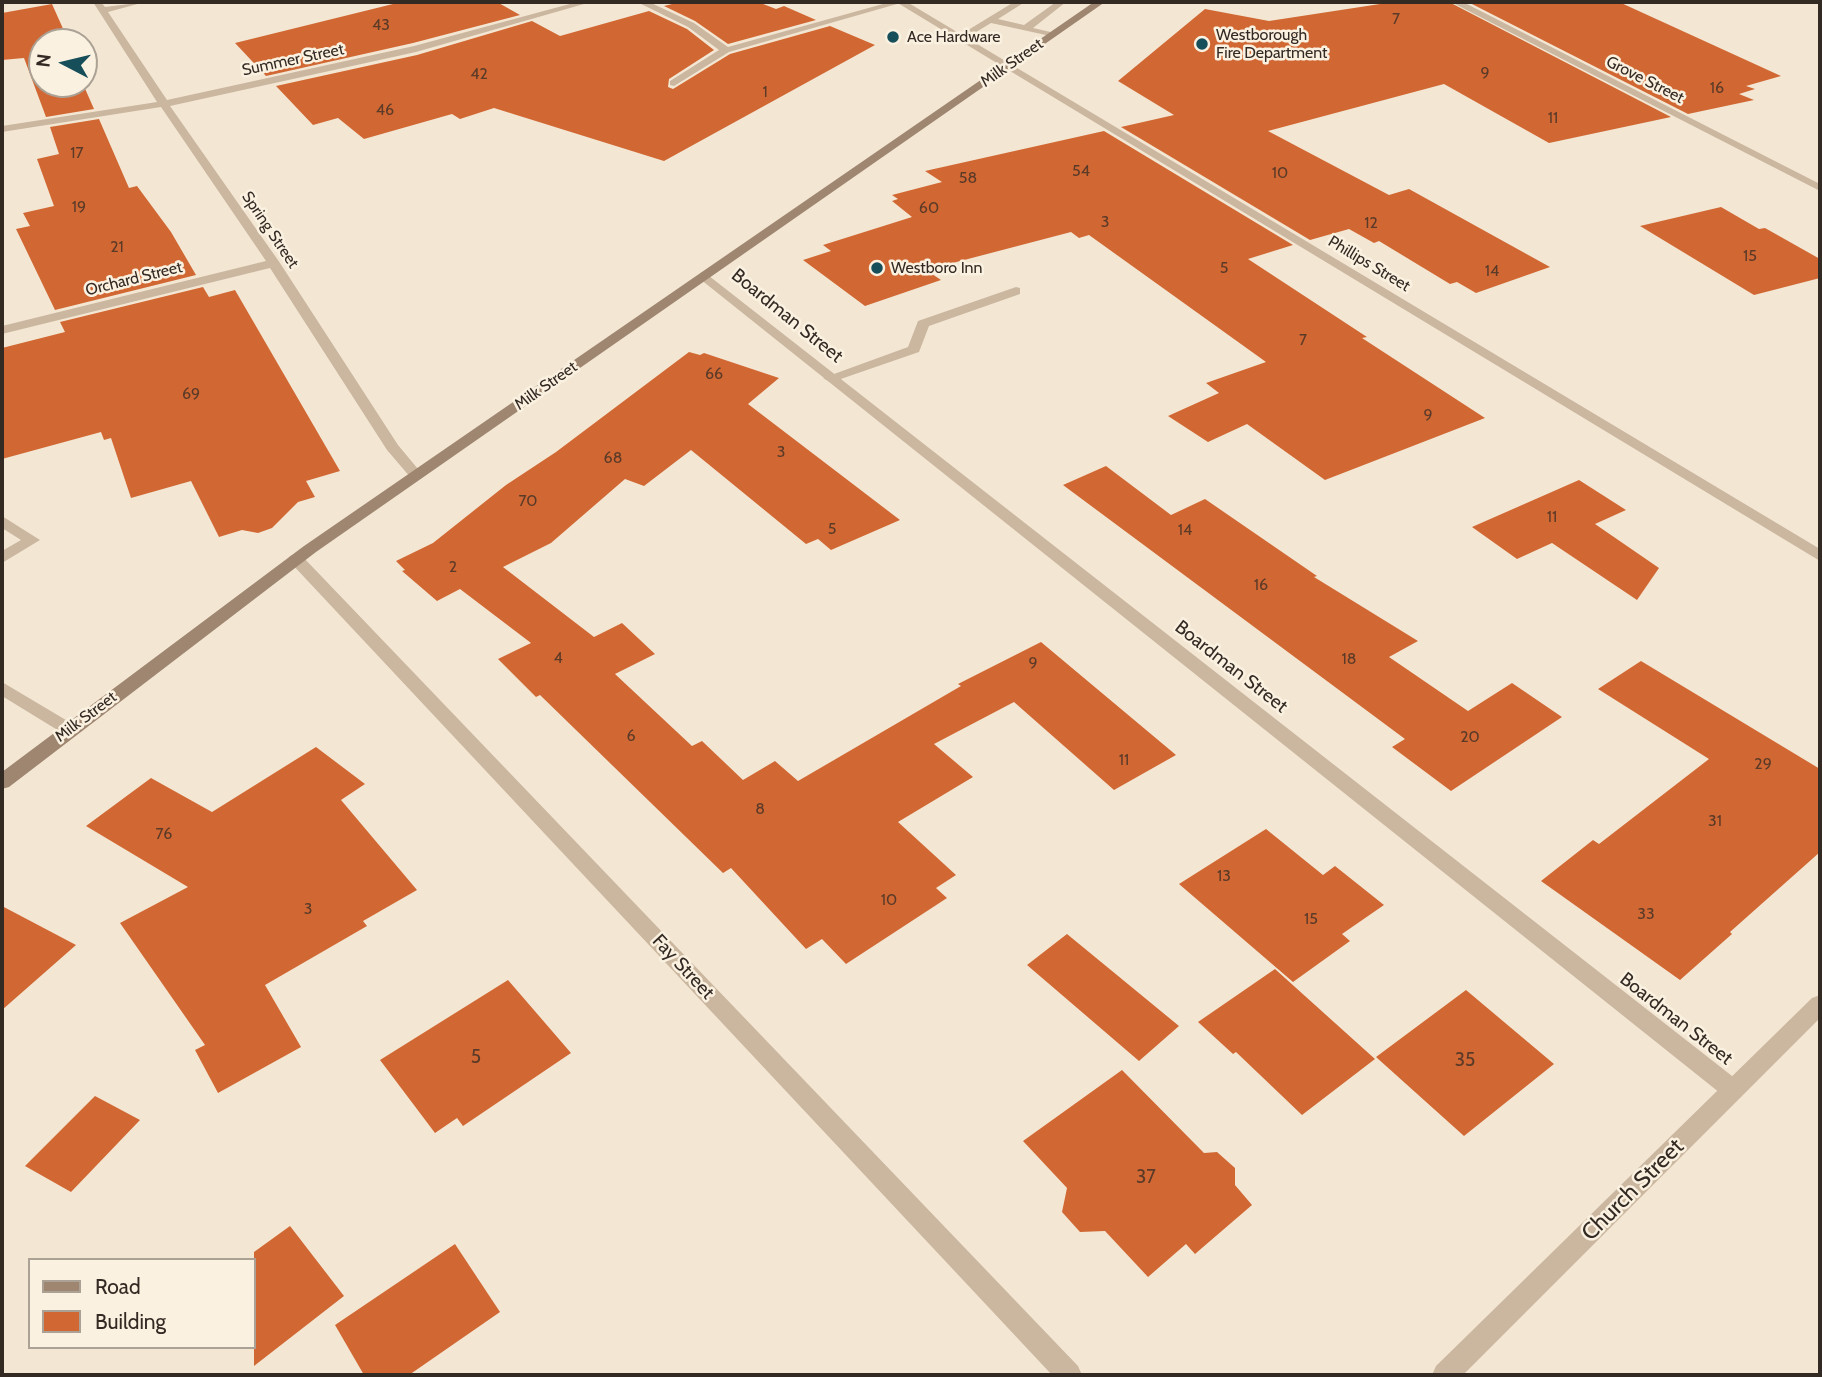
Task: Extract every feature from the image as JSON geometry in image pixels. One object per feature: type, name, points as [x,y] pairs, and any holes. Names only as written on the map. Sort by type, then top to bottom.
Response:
[{"type":"main road","name":"Milk Street","points":[[2,782],[296,559],[1100,2]]},
{"type":"street","points":[[100,6],[141,2]]},
{"type":"street","name":"Summer Street","points":[[2,129],[163,104],[416,49],[586,2]]},
{"type":"street","points":[[642,2],[691,25],[726,50]]},
{"type":"street","points":[[674,83],[726,50],[900,2]]},
{"type":"street","name":"Phillips Street","points":[[900,2],[1820,556]]},
{"type":"street","points":[[960,38],[1020,2]]},
{"type":"street","points":[[1025,29],[1062,2]]},
{"type":"street","name":"Grove Street","points":[[1456,2],[1820,188]]},
{"type":"street","name":"Spring Street","points":[[100,6],[163,104],[274,263],[392,447],[416,475]]},
{"type":"street","points":[[990,20],[1052,35]]},
{"type":"street","name":"Orchard Street","points":[[2,330],[274,263]]},
{"type":"street","name":"Boardman Street","points":[[704,276],[1733,1090]]},
{"type":"street","points":[[830,377],[914,349],[923,324],[1016,292]]},
{"type":"street","points":[[2,521],[32,540],[2,558]]},
{"type":"street","name":"Fay Street","points":[[296,559],[1069,1375]]},
{"type":"street","points":[[2,688],[70,730]]},
{"type":"street","name":"Church Street","points":[[1445,1375],[1820,1004]]},
{"type":"building","points":[[401,2],[497,2],[520,15],[413,43],[266,76],[235,43]]},
{"type":"building","points":[[680,2],[758,2],[776,9],[784,6],[816,20],[728,44],[695,21],[664,6]]},
{"type":"building","points":[[1393,2],[1449,2],[1671,117],[1549,143],[1444,84],[1268,131],[1389,195],[1409,189],[1550,267],[1476,293],[1457,282],[1450,284],[1379,241],[1374,243],[1349,229],[1310,240],[1121,127],[1174,115],[1118,81],[1205,9],[1269,21]]},
{"type":"building","points":[[1468,2],[1619,2],[1781,76],[1746,86],[1755,89],[1739,94],[1754,100],[1688,114]]},
{"type":"building","points":[[52,4],[63,28],[28,28],[28,69],[24,58],[2,60],[2,13]]},
{"type":"building","points":[[649,11],[687,29],[714,50],[669,79],[668,87],[673,89],[730,54],[830,26],[875,45],[664,161],[494,108],[460,119],[452,114],[364,139],[338,118],[313,125],[276,86],[417,55],[532,21],[560,36]]},
{"type":"building","points":[[39,98],[89,98],[94,109],[46,117]]},
{"type":"building","points":[[99,119],[129,188],[137,186],[171,232],[196,275],[55,310],[16,229],[30,226],[23,213],[54,206],[37,159],[59,154],[50,127]]},
{"type":"building","points":[[1104,131],[1293,245],[1248,259],[1485,418],[1325,480],[1247,424],[1208,442],[1168,416],[1219,393],[1206,383],[1266,362],[1089,235],[1079,238],[1071,232],[926,270],[941,280],[865,306],[803,260],[831,251],[823,245],[912,217],[892,201],[898,199],[892,195],[942,182],[925,171]]},
{"type":"building","points":[[1721,207],[1820,259],[1820,278],[1754,295],[1640,226]]},
{"type":"building","points":[[203,287],[209,297],[235,290],[340,471],[306,481],[315,497],[298,502],[272,528],[258,533],[242,530],[219,537],[191,481],[131,498],[111,438],[104,440],[101,432],[2,459],[2,348],[65,332],[60,322]]},
{"type":"building","points":[[689,352],[700,355],[704,353],[779,378],[748,404],[900,520],[831,550],[818,539],[806,544],[691,450],[644,486],[625,479],[551,543],[503,567],[594,637],[622,623],[655,654],[615,674],[692,746],[702,741],[743,780],[775,761],[798,781],[961,686],[958,684],[1041,642],[1176,755],[1114,790],[1014,702],[934,744],[973,777],[898,822],[956,875],[936,888],[947,898],[846,964],[822,939],[806,949],[731,868],[723,873],[540,695],[536,697],[498,659],[531,643],[460,589],[437,601],[402,571],[405,570],[396,561],[433,543],[506,485],[556,452]]},
{"type":"building","points":[[1106,466],[1171,515],[1205,499],[1317,576],[1314,577],[1418,641],[1389,657],[1468,711],[1512,683],[1562,717],[1451,791],[1392,747],[1405,739],[1063,485]]},
{"type":"building","points":[[1579,480],[1626,510],[1595,524],[1659,568],[1637,600],[1552,543],[1517,559],[1472,527]]},
{"type":"building","points":[[1641,661],[1820,769],[1820,852],[1680,980],[1541,881],[1593,840],[1599,844],[1709,759],[1598,689]]},
{"type":"building","points":[[316,747],[365,784],[341,800],[417,890],[363,921],[367,926],[265,985],[301,1047],[218,1093],[195,1050],[205,1045],[120,923],[188,887],[86,826],[151,778],[212,812]]},
{"type":"building","points":[[1266,829],[1323,875],[1335,866],[1384,905],[1342,934],[1350,941],[1293,982],[1179,884]]},
{"type":"building","points":[[2,906],[76,945],[2,1010]]},
{"type":"building","points":[[1067,934],[1179,1026],[1139,1061],[1027,965]]},
{"type":"building","points":[[1275,969],[1375,1059],[1302,1115],[1236,1052],[1233,1054],[1198,1022]]},
{"type":"building","points":[[508,980],[571,1053],[463,1126],[457,1118],[435,1133],[380,1060]]},
{"type":"building","points":[[1466,990],[1554,1064],[1464,1136],[1376,1057]]},
{"type":"building","points":[[1122,1070],[1204,1153],[1217,1152],[1235,1168],[1235,1185],[1252,1205],[1195,1254],[1186,1244],[1148,1277],[1105,1231],[1080,1232],[1062,1212],[1067,1188],[1023,1141]]},
{"type":"building","points":[[95,1096],[140,1120],[71,1192],[25,1166]]},
{"type":"building","points":[[290,1226],[344,1296],[254,1366],[256,1258],[254,1252]]},
{"type":"building","points":[[455,1244],[500,1312],[409,1375],[364,1375],[335,1325]]},
{"type":"place","name":"Ace Hardware","points":[[893,37]]},
{"type":"place","name":"Westborough Fire Department","points":[[1202,44]]},
{"type":"place","name":"Westboro Inn","points":[[877,268]]}]
